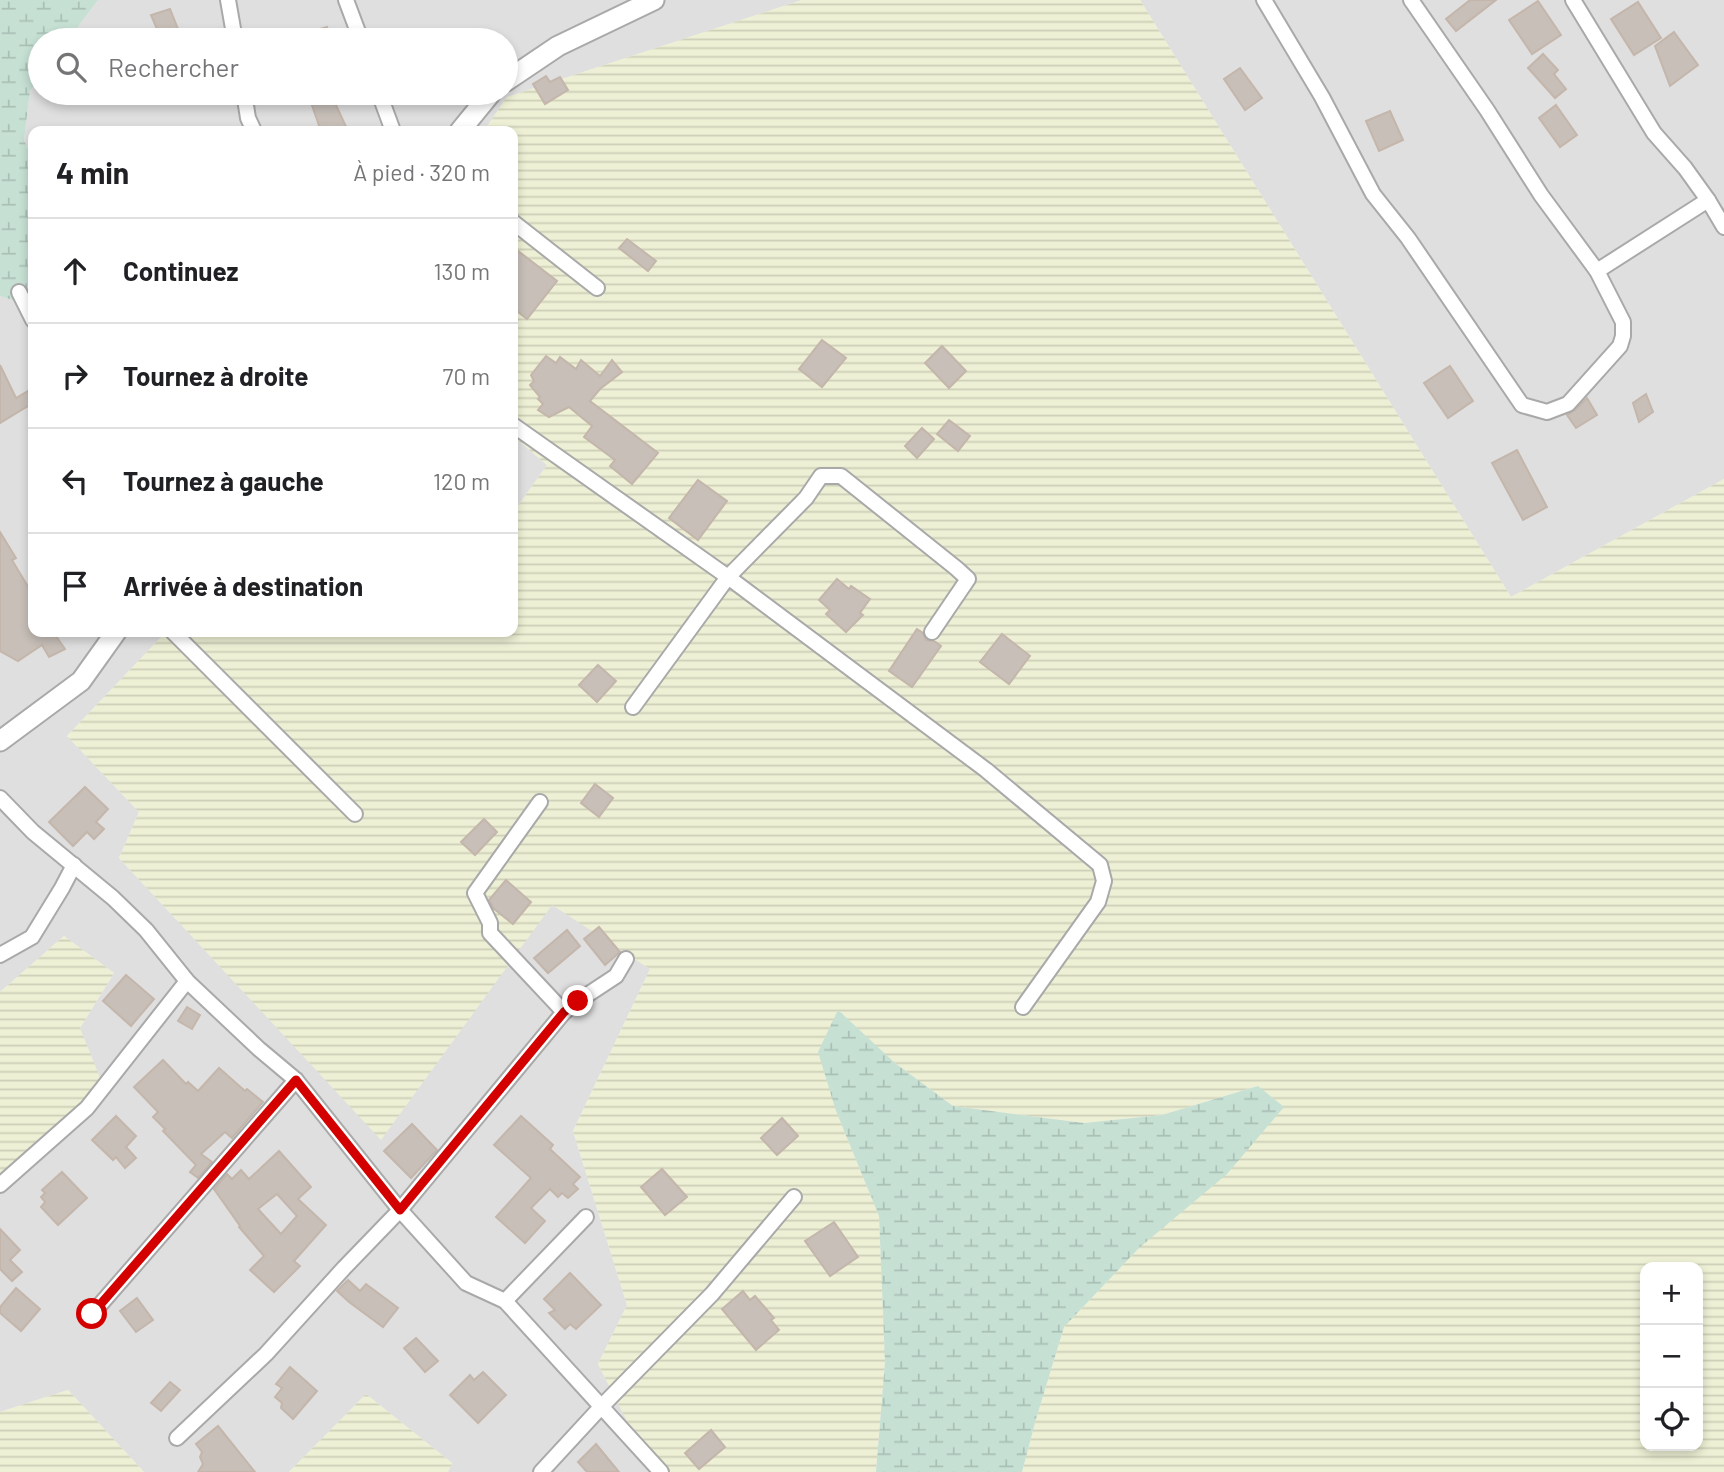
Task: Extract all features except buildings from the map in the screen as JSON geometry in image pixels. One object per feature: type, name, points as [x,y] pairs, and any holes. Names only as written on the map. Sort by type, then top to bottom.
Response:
[{"type":"street","points":[[228,0],[233,28]]},
{"type":"street","points":[[346,0],[356,28]]},
{"type":"street","points":[[1264,0],[1322,97],[1373,194],[1408,238],[1522,405],[1547,412],[1568,404],[1620,346],[1623,322],[1597,271],[1541,195],[1488,110],[1411,0]]},
{"type":"street","points":[[1573,0],[1654,133],[1685,168],[1724,227]]},
{"type":"street","points":[[518,73],[558,46],[651,1]]},
{"type":"street","points":[[246,105],[252,126]]},
{"type":"street","points":[[383,105],[391,126]]},
{"type":"street","points":[[464,126],[481,105]]},
{"type":"street","points":[[1597,271],[1708,200]]},
{"type":"street","points":[[518,226],[597,288]]},
{"type":"street","points":[[19,292],[28,310]]},
{"type":"street","points":[[518,429],[728,577],[986,770],[1100,864],[1104,881],[1098,902],[1023,1007]]},
{"type":"street","points":[[633,707],[728,577],[806,498],[821,476],[841,476],[968,579],[932,632]]},
{"type":"street","points":[[0,741],[81,681],[112,637]]},
{"type":"street","points":[[178,637],[355,814]]},
{"type":"street","points":[[0,798],[33,832],[113,898],[146,930],[187,981],[296,1080],[400,1210],[466,1283],[505,1301],[661,1472]]},
{"type":"street","points":[[540,802],[475,893],[490,923],[490,933],[564,1012]]},
{"type":"street","points":[[0,955],[32,937],[74,865]]},
{"type":"street","points":[[177,1438],[266,1354],[400,1210],[564,1012],[616,976],[626,959]]},
{"type":"street","points":[[0,1185],[87,1108],[187,981]]},
{"type":"street","points":[[92,1314],[296,1080]]},
{"type":"street","points":[[541,1472],[712,1294],[794,1197]]},
{"type":"street","points":[[505,1301],[586,1217]]},
{"type":"shaded area","points":[[98,0],[802,0],[518,93],[518,28],[77,28]]},
{"type":"shaded area","points":[[1140,0],[1724,0],[1724,479],[1511,597]]},
{"type":"shaded area","points":[[28,105],[502,105],[487,126],[28,126],[28,149],[24,140]]},
{"type":"shaded area","points":[[0,296],[28,305],[28,637],[161,637],[67,736],[139,812],[119,858],[381,1139],[552,904],[650,969],[573,1131],[627,1305],[598,1364],[653,1472],[448,1472],[452,1463],[366,1394],[289,1472],[144,1472],[68,1390],[0,1412],[0,1189],[80,1028],[114,973],[64,936],[0,992]]},
{"type":"shaded area","points":[[518,440],[547,465],[518,506]]},
{"type":"green space","points":[[0,0],[98,0],[77,28],[28,28],[28,105],[24,140],[28,149],[28,305],[0,296]]},
{"type":"green space","points":[[802,0],[1140,0],[1511,597],[1724,479],[1724,1472],[1022,1472],[1064,1327],[1139,1248],[1258,1086],[1162,1115],[1084,1123],[953,1106],[895,1063],[836,1111],[879,1216],[885,1362],[876,1472],[653,1472],[598,1364],[627,1305],[573,1131],[650,969],[552,905],[381,1140],[119,858],[139,812],[67,736],[161,637],[518,637],[518,506],[547,465],[518,440],[518,126],[487,126],[502,105],[518,105],[518,93]]},
{"type":"green space","points":[[64,936],[114,973],[80,1028],[103,1085],[0,1189],[0,992]]},
{"type":"green space","points":[[838,1010],[895,1063],[953,1106],[1084,1123],[1162,1115],[1258,1086],[1284,1107],[1227,1174],[1139,1248],[1064,1327],[1022,1472],[876,1472],[885,1362],[879,1216],[836,1111],[818,1052]]},
{"type":"green space","points":[[68,1390],[144,1472],[0,1472],[0,1412]]},
{"type":"green space","points":[[366,1394],[452,1463],[448,1472],[289,1472]]},
{"type":"route","points":[[92,1314],[296,1080],[400,1210],[564,1012],[578,1001]]}]
